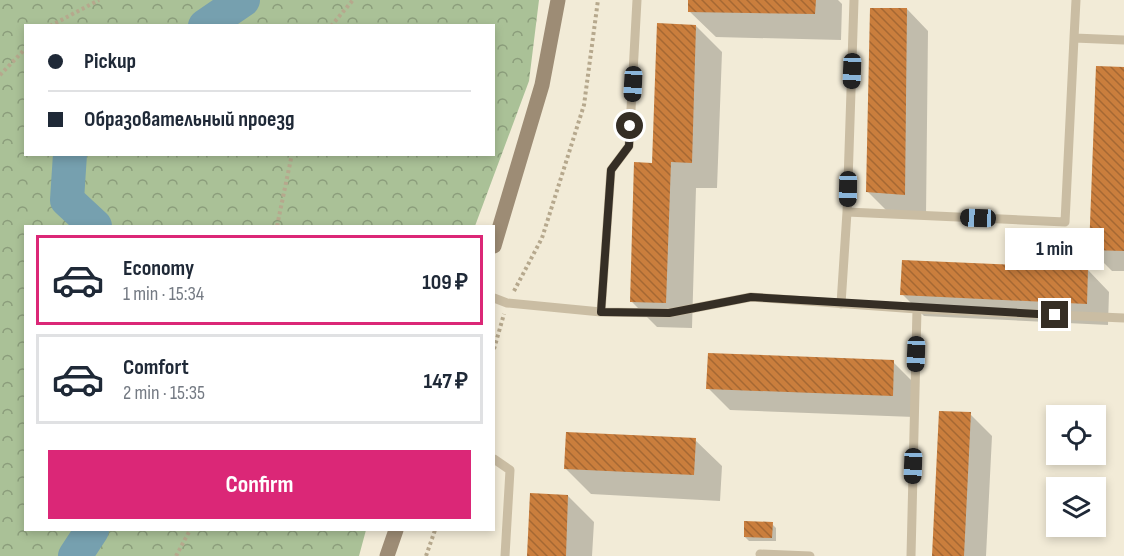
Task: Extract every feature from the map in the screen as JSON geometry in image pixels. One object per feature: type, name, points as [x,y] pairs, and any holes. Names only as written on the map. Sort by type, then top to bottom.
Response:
[{"type":"street","points":[[495,243],[542,85],[558,0]]},
{"type":"street","points":[[392,554],[396,531]]},
{"type":"lane","points":[[601,312],[611,170],[629,146],[637,0]]},
{"type":"lane","points":[[841,304],[847,212],[854,0]]},
{"type":"lane","points":[[847,212],[1065,222],[1076,0]]},
{"type":"lane","points":[[1074,38],[1124,40]]},
{"type":"lane","points":[[495,298],[507,303],[601,312],[669,313],[751,297],[917,309],[1124,318]]},
{"type":"lane","points":[[910,556],[917,309]]},
{"type":"lane","points":[[495,460],[510,470],[505,556]]},
{"type":"lane","points":[[760,554],[810,556]]},
{"type":"path","points":[[54,24],[99,0]]},
{"type":"path","points":[[333,24],[353,0]]},
{"type":"path","points":[[495,345],[507,303],[542,238],[584,105],[598,0]]},
{"type":"path","points":[[0,75],[24,50]]},
{"type":"path","points":[[277,225],[292,156]]},
{"type":"path","points":[[176,556],[189,531]]},
{"type":"path","points":[[426,556],[435,531]]},
{"type":"green space","points":[[0,0],[539,0],[529,81],[475,225],[24,225],[24,531],[366,531],[359,556],[0,556]]},
{"type":"building","points":[[688,0],[816,0],[815,14],[688,12]]},
{"type":"building","points":[[870,8],[907,8],[905,195],[866,192]]},
{"type":"building","points":[[657,23],[696,25],[692,163],[671,162],[666,303],[630,302],[634,162],[652,163]]},
{"type":"building","points":[[1096,66],[1124,67],[1124,251],[1089,250]]},
{"type":"building","points":[[902,260],[1088,268],[1087,304],[900,295]]},
{"type":"building","points":[[708,353],[894,360],[893,396],[706,389]]},
{"type":"building","points":[[939,411],[971,412],[964,556],[932,556]]},
{"type":"building","points":[[566,432],[696,438],[694,475],[564,469]]},
{"type":"building","points":[[530,493],[568,495],[566,556],[527,556]]},
{"type":"building","points":[[744,521],[773,522],[772,538],[744,537]]},
{"type":"waterway","points":[[208,24],[243,0]]},
{"type":"waterway","points":[[70,156],[67,200],[94,225]]},
{"type":"waterway","points":[[75,556],[91,531]]},
{"type":"route","points":[[630,126],[629,146],[611,170],[601,312],[669,313],[751,297],[917,309],[1055,315]]}]
